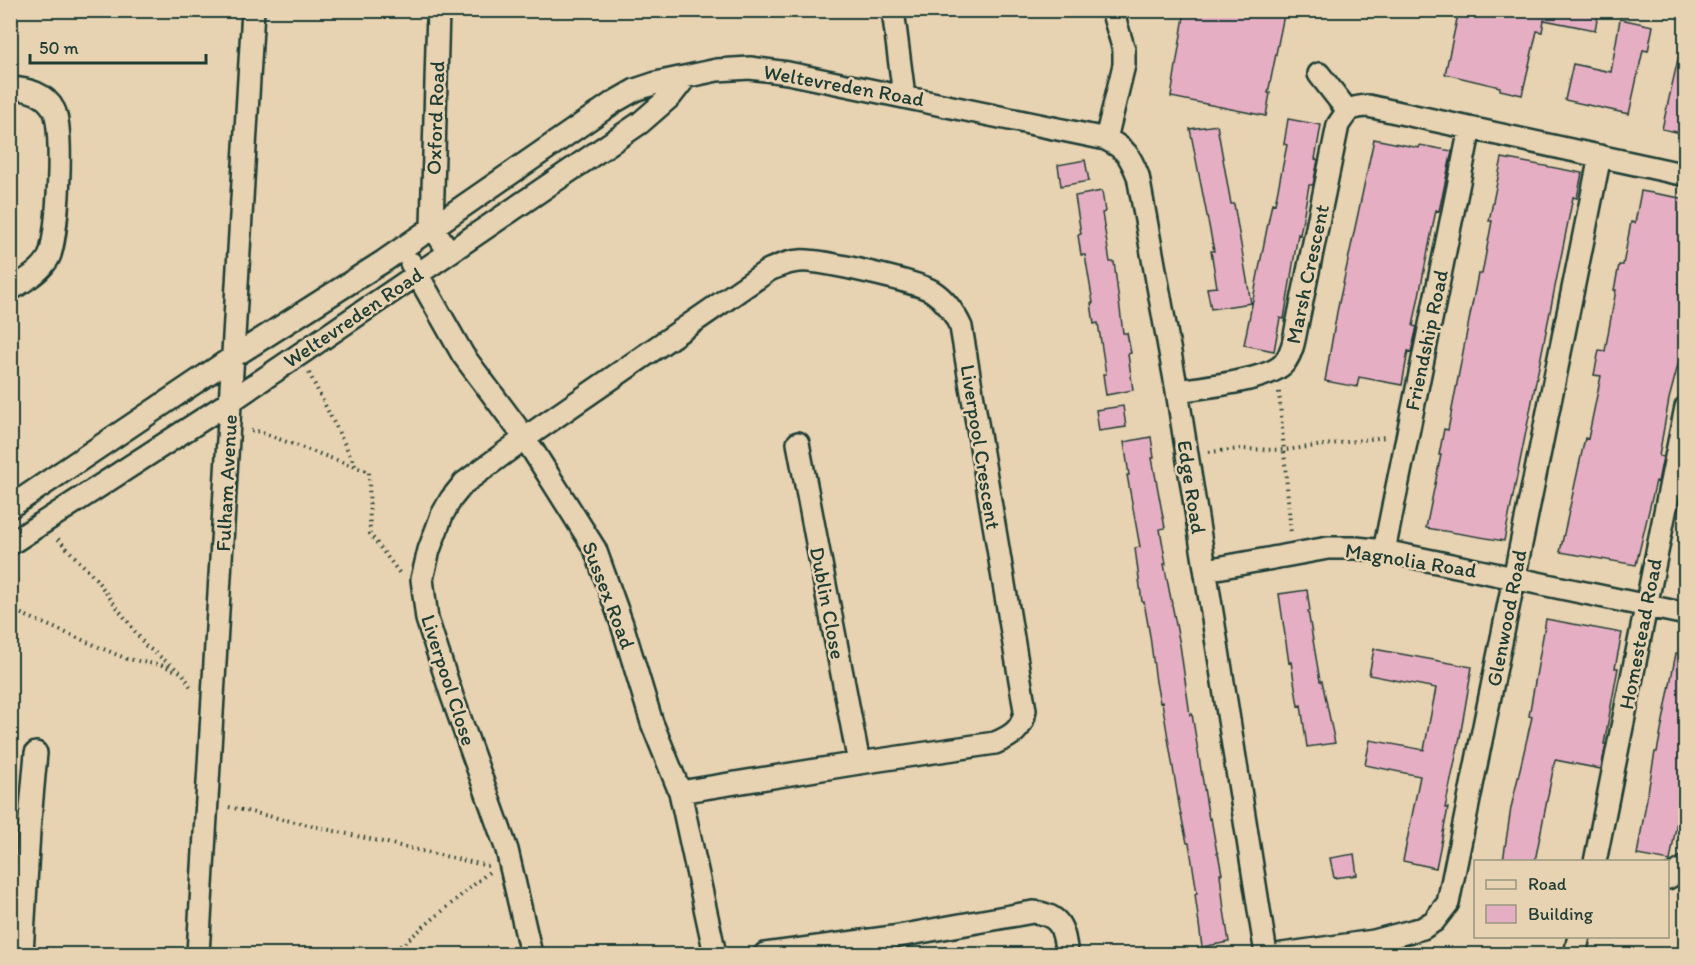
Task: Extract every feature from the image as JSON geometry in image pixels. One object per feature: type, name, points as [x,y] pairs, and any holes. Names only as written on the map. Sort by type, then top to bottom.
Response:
[{"type":"street","name":"Fulham Avenue","points":[[198,954],[253,10]]},
{"type":"street","name":"Oxford Road","points":[[432,226],[438,10]]},
{"type":"street","points":[[893,10],[904,96]]},
{"type":"street","points":[[1106,139],[1124,65],[1124,50],[1112,10]]},
{"type":"street","name":"Weltevreden Road","points":[[10,507],[233,357],[384,261],[614,102],[635,90],[656,83],[717,70],[750,68],[788,73],[1002,117]]},
{"type":"street","points":[[1319,75],[1347,110],[1368,106],[1686,175]]},
{"type":"street","name":"Weltevreden Road","points":[[10,544],[231,401],[640,123],[671,96],[685,78]]},
{"type":"street","points":[[10,88],[29,90],[42,97],[53,109],[59,131],[55,230],[51,249],[39,270],[10,290]]},
{"type":"street","name":"Marsh Crescent","points":[[1177,391],[1263,376],[1277,370],[1285,362],[1292,349],[1338,125],[1347,110]]},
{"type":"street","name":"Edge Road","points":[[1002,117],[1106,139],[1120,146],[1131,158],[1138,176],[1177,391],[1266,954]]},
{"type":"street","name":"Friendship Road","points":[[1384,551],[1470,128]]},
{"type":"street","name":"Glenwood Road","points":[[1282,954],[1374,941],[1423,928],[1430,925],[1444,910],[1451,894],[1600,156]]},
{"type":"street","points":[[432,226],[449,252]]},
{"type":"street","name":"Sussex Road","points":[[401,248],[463,355],[525,438],[595,549],[622,624],[652,723],[680,792],[715,954]]},
{"type":"street","name":"Liverpool Crescent","points":[[525,438],[769,270],[784,263],[802,260],[820,262],[914,284],[930,290],[944,300],[955,313],[961,327],[1025,710],[1024,719],[1014,734],[995,743],[680,792]]},
{"type":"street","name":"Homestead Road","points":[[1595,860],[1686,407]]},
{"type":"street","name":"Liverpool Close","points":[[525,438],[464,483],[451,499],[429,549],[422,579],[427,619],[507,850],[531,954]]},
{"type":"street","name":"Dublin Close","points":[[798,443],[859,763]]},
{"type":"street","name":"Magnolia Road","points":[[1206,570],[1342,547],[1384,551],[1686,614]]},
{"type":"street","points":[[18,946],[20,830],[36,753]]},
{"type":"street","points":[[1669,877],[1686,867]]},
{"type":"street","points":[[765,954],[895,946],[1033,912],[1045,913],[1058,921],[1064,933],[1067,954]]},
{"type":"street","points":[[1575,954],[1579,938]]},
{"type":"path","points":[[305,364],[356,467]]},
{"type":"path","points":[[1277,370],[1292,555]]},
{"type":"path","points":[[257,431],[369,472],[370,534],[403,578],[422,579]]},
{"type":"path","points":[[1187,454],[1240,449],[1285,450],[1393,436],[1406,438]]},
{"type":"path","points":[[46,521],[61,544],[95,578],[146,646],[183,674],[195,695]]},
{"type":"path","points":[[10,609],[127,659],[161,665],[183,674]]},
{"type":"path","points":[[207,802],[495,868],[391,954]]},
{"type":"building","points":[[1185,10],[1285,10],[1268,93],[1270,93],[1266,116],[1171,97]]},
{"type":"building","points":[[1459,10],[1599,10],[1595,30],[1544,20],[1542,32],[1537,31],[1522,95],[1500,90],[1500,87],[1445,74]]},
{"type":"building","points":[[1620,19],[1653,26],[1648,51],[1643,50],[1629,114],[1565,100],[1573,64],[1611,72]]},
{"type":"building","points":[[1678,59],[1686,60],[1686,134],[1662,129]]},
{"type":"building","points":[[1288,119],[1321,125],[1313,185],[1309,185],[1300,235],[1298,234],[1284,319],[1280,318],[1274,351],[1244,345],[1272,203],[1275,204],[1287,145],[1284,144]]},
{"type":"building","points":[[1217,125],[1231,204],[1234,204],[1251,303],[1211,309],[1207,288],[1217,287],[1211,251],[1214,251],[1190,129]]},
{"type":"building","points":[[1374,139],[1419,148],[1420,145],[1452,151],[1439,211],[1436,210],[1413,326],[1417,327],[1411,352],[1408,351],[1402,385],[1359,377],[1357,387],[1325,381],[1337,312]]},
{"type":"building","points":[[1502,158],[1582,173],[1577,198],[1573,197],[1504,541],[1426,528],[1444,429],[1448,430],[1478,274],[1482,274],[1492,221],[1489,221]]},
{"type":"building","points":[[1085,160],[1089,181],[1061,186],[1058,165]]},
{"type":"building","points":[[1102,191],[1105,212],[1102,213],[1110,262],[1114,262],[1123,333],[1127,333],[1131,353],[1128,354],[1133,390],[1106,395],[1103,374],[1106,374],[1098,323],[1094,324],[1085,255],[1081,255],[1078,235],[1081,234],[1075,196]]},
{"type":"building","points":[[1641,191],[1686,199],[1686,335],[1669,399],[1659,456],[1663,457],[1658,482],[1656,481],[1636,565],[1560,552],[1601,376],[1594,375],[1599,350],[1605,351],[1619,265],[1623,265],[1631,222],[1635,223]]},
{"type":"building","points":[[1123,406],[1126,427],[1099,431],[1096,410]]},
{"type":"building","points":[[1151,437],[1154,458],[1152,458],[1165,528],[1160,529],[1166,564],[1164,564],[1209,819],[1211,818],[1222,874],[1220,874],[1229,942],[1202,947],[1189,843],[1187,843],[1180,810],[1162,702],[1160,703],[1156,682],[1144,602],[1142,602],[1135,548],[1140,547],[1127,475],[1129,475],[1124,442]]},
{"type":"building","points":[[1307,590],[1310,611],[1308,611],[1320,681],[1322,681],[1335,743],[1307,747],[1301,705],[1298,706],[1291,662],[1289,663],[1279,594]]},
{"type":"building","points":[[1546,619],[1622,633],[1601,769],[1555,760],[1535,860],[1503,860],[1511,808],[1532,717],[1529,716]]},
{"type":"building","points":[[1374,649],[1472,667],[1436,868],[1403,861],[1420,776],[1365,765],[1370,740],[1424,750],[1436,688],[1369,675]]},
{"type":"building","points":[[1676,653],[1686,654],[1686,769],[1670,861],[1637,855],[1655,752],[1657,752]]},
{"type":"building","points":[[1354,854],[1357,875],[1334,878],[1330,858]]}]
